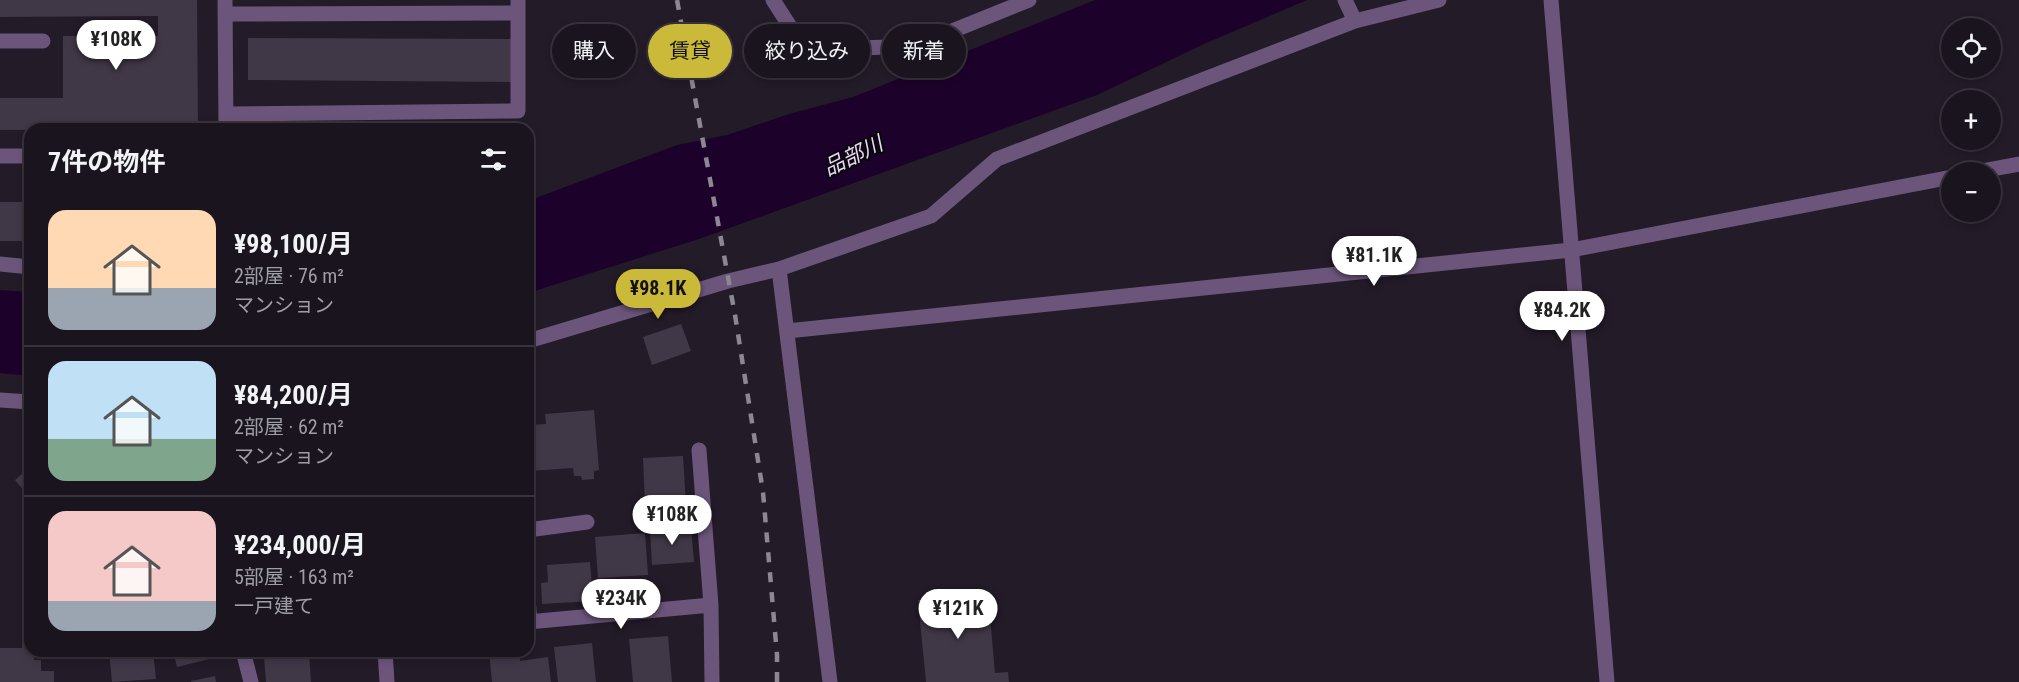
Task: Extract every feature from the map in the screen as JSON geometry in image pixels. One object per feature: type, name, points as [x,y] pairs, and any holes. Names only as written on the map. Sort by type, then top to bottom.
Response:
[{"type":"street","points":[[773,0],[805,50],[915,46],[991,7],[1029,0]]},
{"type":"street","points":[[1345,0],[1355,21]]},
{"type":"street","points":[[534,339],[728,281],[779,269],[931,216],[996,159],[1355,21],[1439,0]]},
{"type":"street","points":[[1551,0],[1607,682]]},
{"type":"street","points":[[518,6],[518,111],[226,122],[225,7],[518,6]]},
{"type":"street","points":[[0,41],[43,41]]},
{"type":"street","points":[[0,156],[24,156]]},
{"type":"street","points":[[2001,167],[2019,164]]},
{"type":"street","points":[[787,331],[1571,250],[1941,179]]},
{"type":"street","points":[[0,264],[24,266]]},
{"type":"street","points":[[779,269],[830,682]]},
{"type":"street","points":[[0,400],[24,402]]},
{"type":"street","points":[[699,450],[711,605],[712,682]]},
{"type":"street","points":[[534,529],[587,522]]},
{"type":"street","points":[[534,622],[711,605]]},
{"type":"street","points":[[245,657],[251,682]]},
{"type":"street","points":[[385,657],[387,682]]},
{"type":"water","name":"品部川","points":[[1095,0],[1307,0],[1204,44],[1097,95],[699,239],[534,291],[534,199],[677,145],[727,135],[789,114],[853,97],[900,78],[966,78],[966,52]]},
{"type":"water","points":[[0,290],[24,292],[24,375],[0,373]]},
{"type":"building","points":[[0,0],[197,0],[198,123],[24,123],[24,130],[0,130],[0,98],[63,98],[63,36],[158,36],[158,16],[0,17]]},
{"type":"building","points":[[248,38],[514,39],[514,82],[248,80]]},
{"type":"building","points":[[0,202],[24,202],[24,241],[0,241]]},
{"type":"building","points":[[681,324],[691,351],[652,365],[643,337]]},
{"type":"building","points":[[594,410],[599,470],[594,471],[594,479],[582,480],[581,476],[574,476],[573,468],[534,471],[534,425],[546,424],[545,414]]},
{"type":"building","points":[[683,456],[686,504],[645,506],[643,458]]},
{"type":"building","points":[[24,472],[24,491],[15,480]]},
{"type":"building","points":[[691,527],[694,562],[652,565],[650,530]]},
{"type":"building","points":[[645,533],[648,575],[598,578],[595,537]]},
{"type":"building","points":[[590,562],[593,601],[542,604],[541,583],[548,582],[547,565]]},
{"type":"building","points":[[988,594],[995,673],[1008,672],[1009,682],[926,682],[918,600]]},
{"type":"building","points":[[668,636],[672,682],[633,682],[629,639]]},
{"type":"building","points":[[22,642],[24,642],[24,657],[41,660],[41,671],[54,671],[54,682],[0,682],[0,648],[22,648]]},
{"type":"building","points":[[592,643],[596,682],[558,682],[554,647]]},
{"type":"building","points":[[110,657],[154,657],[156,679],[112,682]]},
{"type":"building","points":[[174,657],[217,657],[177,667]]},
{"type":"building","points":[[264,657],[309,657],[311,682],[266,682]]},
{"type":"building","points":[[490,657],[520,657],[520,661],[548,657],[551,682],[492,682]]},
{"type":"building","points":[[215,676],[216,682],[191,682],[191,681]]},
{"type":"railway","points":[[677,0],[735,315],[763,492],[777,655],[777,682]]}]
